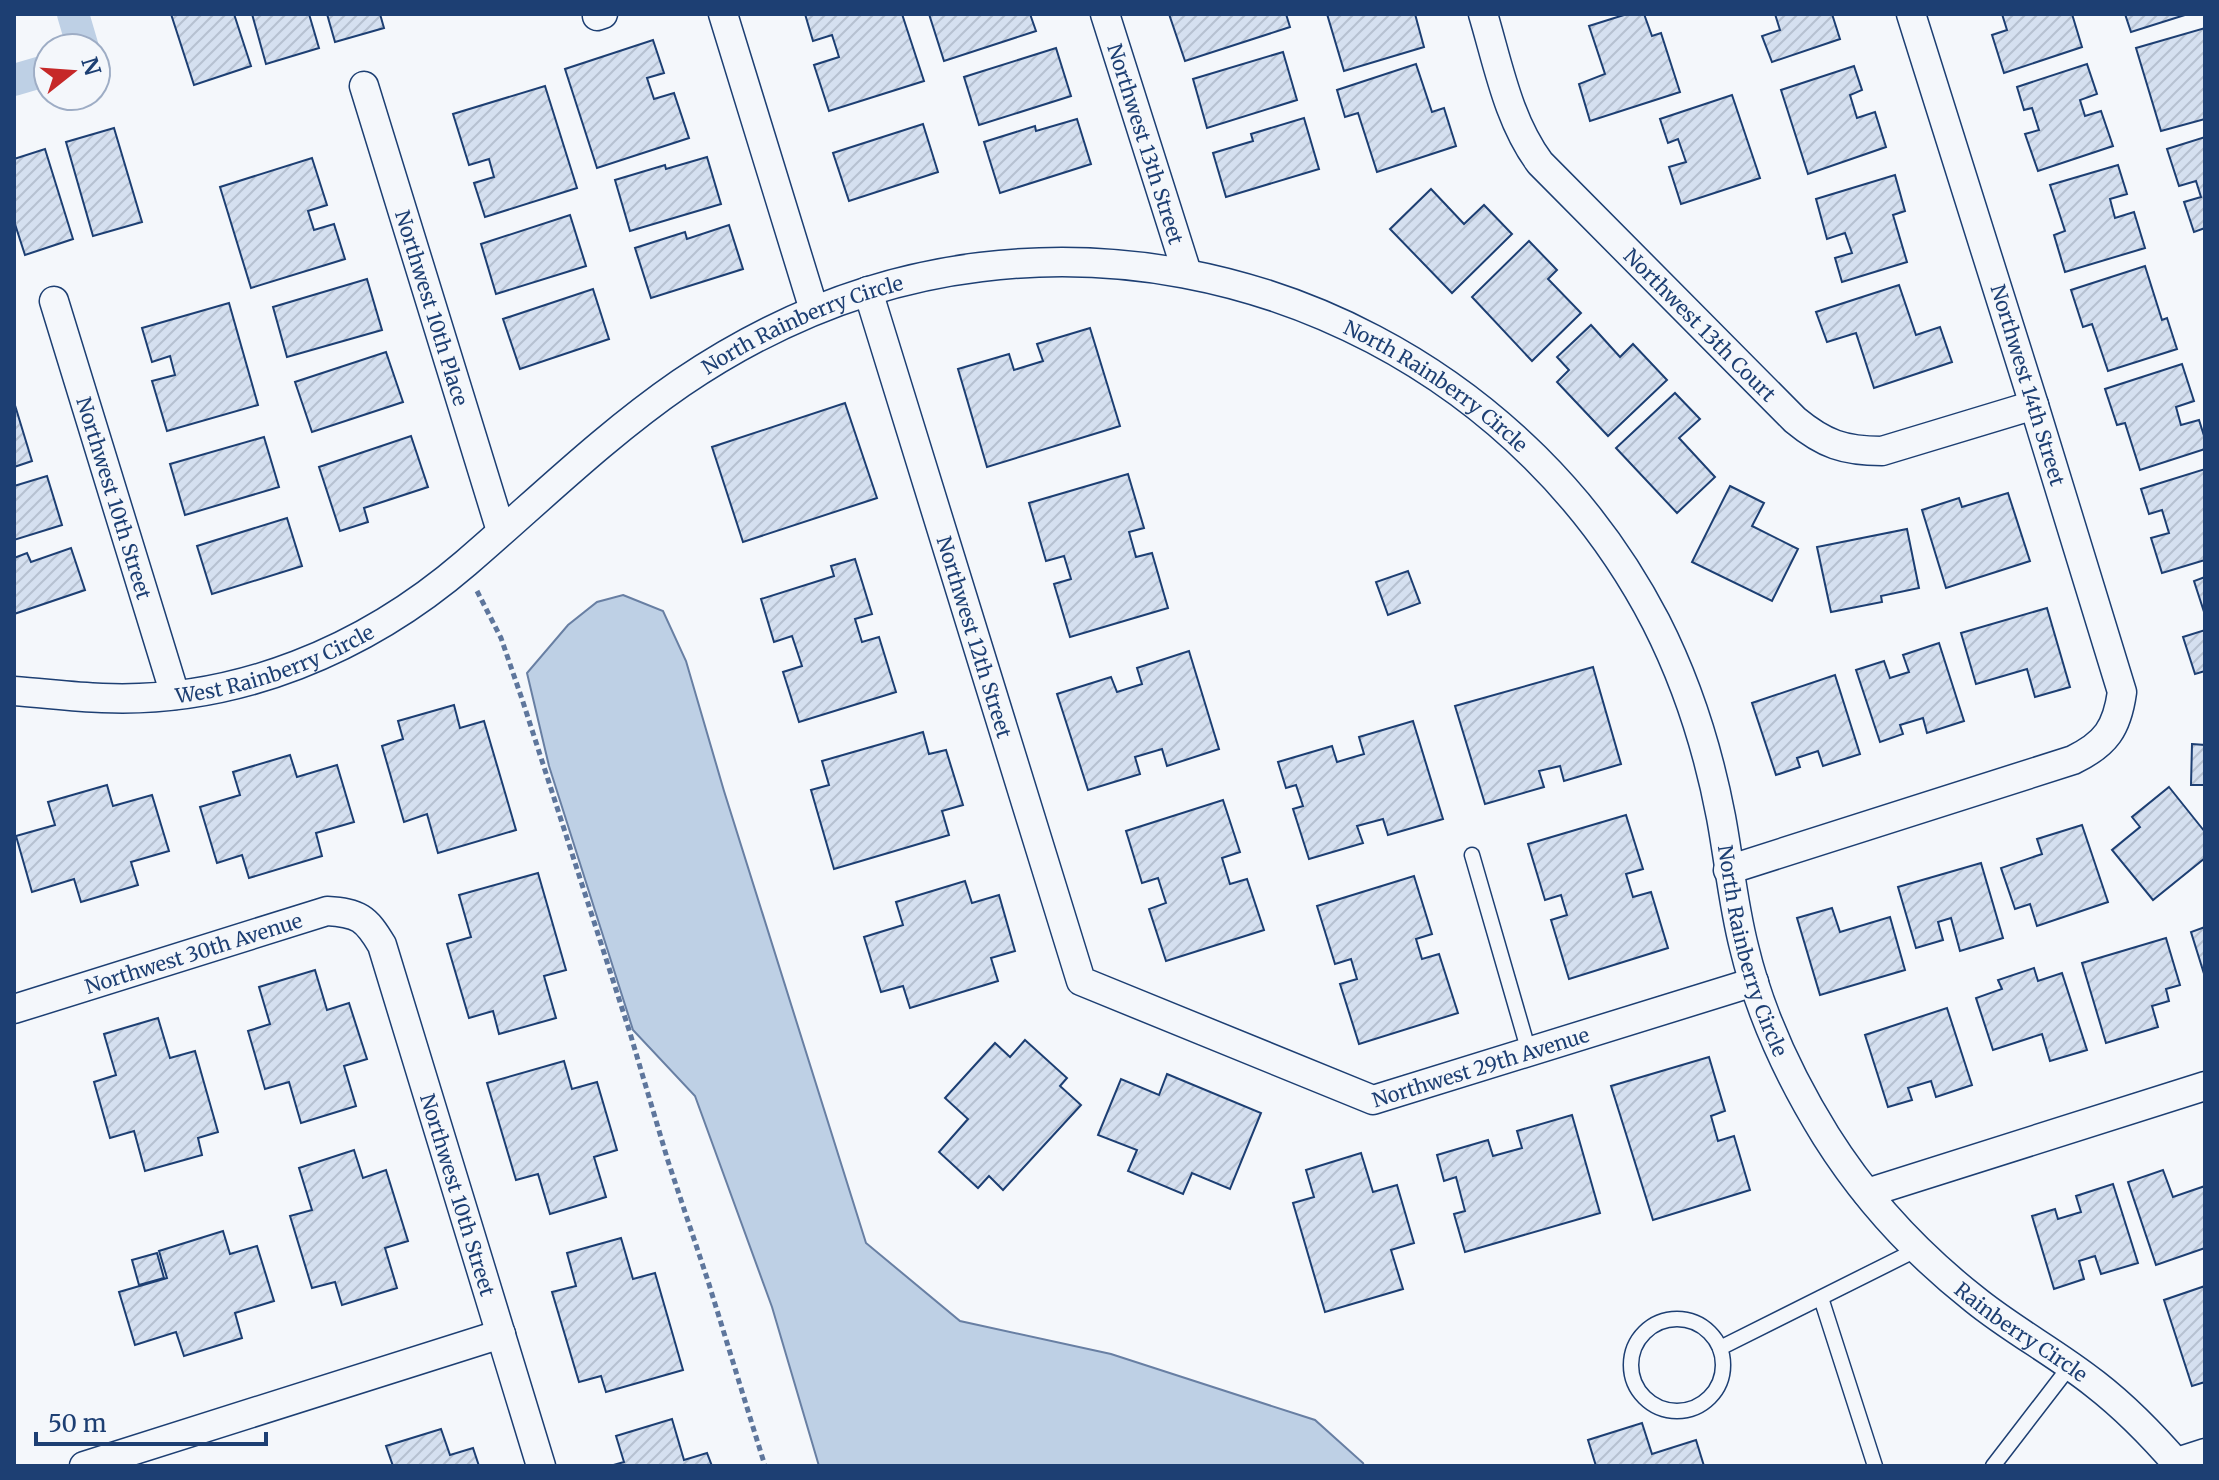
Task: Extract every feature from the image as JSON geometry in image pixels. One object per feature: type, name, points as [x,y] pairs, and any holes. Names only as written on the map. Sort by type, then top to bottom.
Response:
[{"type":"street","points":[[723,14],[814,310]]},
{"type":"street","name":"Northwest 13th Street","points":[[1105,14],[1187,273]]},
{"type":"street","name":"Northwest 13th Court","points":[[1483,14],[1516,121],[1525,143],[1540,163],[1813,435],[1835,446],[1858,451],[1882,451],[2034,405]]},
{"type":"street","name":"Northwest 14th Street","points":[[1728,870],[2073,760],[2094,750],[2109,734],[2119,714],[2122,692],[1911,14]]},
{"type":"street","name":"Northwest 10th Place","points":[[364,86],[501,531]]},
{"type":"street","name":"North Rainberry Circle","points":[[501,531],[607,438],[714,361],[814,310],[904,281],[980,267],[1058,262],[1136,265],[1221,280],[1285,300],[1343,323],[1411,360],[1476,404],[1534,456],[1569,493],[1616,555],[1656,622],[1687,693],[1704,742],[1743,945],[1781,1051],[1830,1142],[1867,1193]]},
{"type":"street","name":"Northwest 12th Street","points":[[868,291],[1081,981]]},
{"type":"street","name":"Northwest 10th Street","points":[[54,301],[175,695]]},
{"type":"street","name":"West Rainberry Circle","points":[[14,691],[108,699],[175,695],[222,688],[287,670],[351,643],[410,607],[501,531]]},
{"type":"street","name":"Northwest 30th Avenue","points":[[14,1009],[327,911],[351,913],[370,925]]},
{"type":"street","name":"Northwest 10th Street","points":[[370,925],[382,945],[541,1466]]},
{"type":"street","name":"Northwest 29th Avenue","points":[[1081,981],[1373,1100],[1754,982]]},
{"type":"street","points":[[1867,1193],[2205,1086]]},
{"type":"street","name":"Rainberry Circle","points":[[1867,1193],[1918,1249],[1976,1301],[2097,1385],[2150,1433],[2178,1464]]},
{"type":"street","points":[[84,1466],[501,1334]]},
{"type":"street","points":[[2178,1464],[2205,1453]]},
{"type":"lane","points":[[1472,855],[1529,1052]]},
{"type":"lane","points":[[1720,1348],[1918,1249]]},
{"type":"lane","points":[[1821,1298],[1875,1466]]},
{"type":"lane","points":[[1688,1321],[1702,1326],[1720,1348],[1723,1363],[1716,1390],[1694,1408],[1666,1410],[1642,1395],[1635,1382],[1631,1368],[1638,1341],[1660,1323],[1688,1321]]},
{"type":"lane","points":[[1993,1466],[2070,1366]]},
{"type":"path","points":[[464,565],[501,638],[522,699],[765,1466]]},
{"type":"water","points":[[623,595],[663,611],[686,661],[866,1243],[960,1321],[1111,1354],[1315,1420],[1364,1466],[819,1466],[772,1307],[695,1096],[633,1030],[549,766],[527,673],[568,625],[597,602]]},
{"type":"building","points":[[171,14],[234,14],[251,66],[194,85]]},
{"type":"building","points":[[252,14],[309,14],[319,48],[266,64]]},
{"type":"building","points":[[327,14],[380,14],[384,28],[335,42]]},
{"type":"building","points":[[805,14],[902,14],[924,81],[829,111],[814,65],[839,57],[832,35],[813,41]]},
{"type":"building","points":[[929,14],[1030,14],[1036,31],[944,61]]},
{"type":"building","points":[[1169,14],[1286,14],[1290,27],[1185,61]]},
{"type":"building","points":[[1327,14],[1415,14],[1424,47],[1344,71]]},
{"type":"building","points":[[1627,14],[1644,14],[1652,36],[1661,33],[1680,92],[1590,121],[1579,84],[1605,74],[1589,26]]},
{"type":"building","points":[[1775,14],[1832,14],[1840,39],[1772,62],[1762,36],[1780,30]]},
{"type":"building","points":[[2002,14],[2072,14],[2082,47],[2004,73],[1992,35],[2007,30]]},
{"type":"building","points":[[2125,14],[2188,14],[2131,32]]},
{"type":"building","points":[[2205,28],[2205,119],[2161,131],[2136,48]]},
{"type":"building","points":[[653,40],[664,73],[647,78],[654,99],[674,93],[689,138],[597,168],[565,69]]},
{"type":"building","points":[[1056,48],[1071,96],[979,125],[964,77]]},
{"type":"building","points":[[1283,52],[1297,100],[1207,128],[1193,79]]},
{"type":"building","points":[[1416,64],[1432,112],[1444,108],[1456,146],[1377,172],[1358,113],[1345,117],[1337,90]]},
{"type":"building","points":[[2087,64],[2097,94],[2080,100],[2085,116],[2101,111],[2113,146],[2038,171],[2025,134],[2039,130],[2032,108],[2024,110],[2017,87]]},
{"type":"building","points":[[1854,66],[1862,90],[1850,95],[1857,118],[1875,112],[1886,147],[1808,174],[1781,90]]},
{"type":"building","points":[[545,86],[577,188],[485,217],[474,183],[494,177],[489,159],[469,165],[453,114]]},
{"type":"building","points":[[1732,95],[1760,178],[1681,204],[1669,167],[1686,162],[1678,139],[1668,143],[1660,119]]},
{"type":"building","points":[[1304,118],[1319,169],[1226,197],[1213,153],[1253,141],[1251,134]]},
{"type":"building","points":[[1077,119],[1091,164],[1000,193],[984,142],[1035,126],[1036,131]]},
{"type":"building","points":[[923,124],[938,172],[849,201],[833,153]]},
{"type":"building","points":[[114,128],[142,222],[93,236],[66,142]]},
{"type":"building","points":[[2205,137],[2205,228],[2194,232],[2184,202],[2201,197],[2196,181],[2179,186],[2167,149]]},
{"type":"building","points":[[45,149],[73,239],[25,255],[14,221],[14,159]]},
{"type":"building","points":[[707,157],[721,204],[630,231],[615,180],[665,165],[666,169]]},
{"type":"building","points":[[312,158],[327,205],[308,211],[314,230],[334,224],[345,259],[251,288],[220,187]]},
{"type":"building","points":[[2118,165],[2127,194],[2110,199],[2115,218],[2134,212],[2145,248],[2065,272],[2054,235],[2065,231],[2050,185]]},
{"type":"building","points":[[1895,175],[1905,211],[1893,215],[1907,262],[1842,282],[1835,258],[1852,253],[1845,233],[1827,239],[1816,199]]},
{"type":"building","points":[[1431,189],[1464,224],[1484,205],[1512,234],[1452,293],[1390,229]]},
{"type":"building","points":[[570,215],[586,266],[496,294],[481,244]]},
{"type":"building","points":[[729,225],[743,269],[651,298],[635,248],[685,232],[687,239]]},
{"type":"building","points":[[1529,241],[1557,270],[1548,279],[1581,313],[1532,361],[1472,297]]},
{"type":"building","points":[[2145,266],[2162,320],[2167,318],[2177,349],[2108,371],[2092,324],[2083,327],[2071,290]]},
{"type":"building","points":[[367,279],[382,330],[287,357],[273,307]]},
{"type":"building","points":[[1899,285],[1916,335],[1940,327],[1952,362],[1874,388],[1856,333],[1827,342],[1816,312]]},
{"type":"building","points":[[593,289],[609,339],[520,369],[503,319]]},
{"type":"building","points":[[229,303],[258,405],[167,431],[152,381],[175,375],[170,356],[152,362],[142,328]]},
{"type":"building","points":[[1591,325],[1620,357],[1633,344],[1667,380],[1608,436],[1557,382],[1569,370],[1557,357]]},
{"type":"building","points":[[1090,328],[1120,426],[987,467],[958,369],[1009,354],[1014,370],[1043,361],[1037,344]]},
{"type":"building","points":[[386,352],[403,402],[312,432],[295,382]]},
{"type":"building","points":[[2182,364],[2194,401],[2176,407],[2181,425],[2199,420],[2205,449],[2140,470],[2125,423],[2117,425],[2105,389]]},
{"type":"building","points":[[1675,393],[1700,419],[1679,438],[1715,477],[1677,513],[1616,448]]},
{"type":"building","points":[[14,402],[32,461],[14,467]]},
{"type":"building","points":[[845,403],[877,498],[743,542],[712,447]]},
{"type":"building","points":[[411,436],[428,487],[364,508],[368,522],[340,531],[319,467]]},
{"type":"building","points":[[264,437],[279,487],[185,515],[170,464]]},
{"type":"building","points":[[2205,469],[2205,560],[2162,573],[2151,538],[2169,533],[2162,510],[2149,514],[2141,489]]},
{"type":"building","points":[[1128,474],[1144,528],[1129,532],[1136,557],[1152,553],[1168,608],[1070,637],[1054,584],[1071,579],[1064,556],[1046,561],[1029,503]]},
{"type":"building","points":[[47,476],[62,525],[14,540],[14,486]]},
{"type":"building","points":[[1730,486],[1764,503],[1752,526],[1798,549],[1772,601],[1692,562]]},
{"type":"building","points":[[2008,493],[2030,561],[1946,588],[1922,510],[1959,498],[1962,507]]},
{"type":"building","points":[[287,518],[302,566],[212,594],[197,546]]},
{"type":"building","points":[[1907,529],[1919,588],[1881,596],[1882,602],[1831,612],[1817,547]]},
{"type":"building","points":[[71,548],[85,590],[14,614],[14,558],[27,553],[31,562]]},
{"type":"building","points":[[855,559],[872,614],[855,619],[862,642],[879,637],[896,692],[799,722],[783,672],[802,666],[792,636],[774,642],[761,599],[834,576],[831,566]]},
{"type":"building","points":[[1408,571],[1420,603],[1388,615],[1376,582]]},
{"type":"building","points":[[2205,577],[2205,615],[2194,581]]},
{"type":"building","points":[[2047,608],[2070,687],[2035,697],[2027,669],[1976,684],[1961,633]]},
{"type":"building","points":[[2205,630],[2205,671],[2195,674],[2183,637]]},
{"type":"building","points":[[1939,643],[1964,721],[1927,733],[1923,718],[1900,725],[1903,734],[1880,742],[1856,670],[1884,661],[1890,678],[1909,672],[1903,655]]},
{"type":"building","points":[[1189,651],[1219,749],[1167,766],[1162,749],[1135,757],[1140,774],[1088,790],[1057,694],[1111,677],[1117,692],[1142,684],[1137,668]]},
{"type":"building","points":[[1593,667],[1621,764],[1564,781],[1560,766],[1539,771],[1544,787],[1485,804],[1455,706]]},
{"type":"building","points":[[1835,675],[1860,754],[1823,766],[1818,751],[1797,758],[1800,767],[1776,775],[1752,703]]},
{"type":"building","points":[[454,705],[460,728],[484,721],[516,830],[438,853],[427,814],[404,822],[382,746],[403,739],[398,721]]},
{"type":"building","points":[[1413,721],[1443,819],[1388,835],[1383,819],[1357,826],[1363,843],[1309,859],[1293,809],[1303,806],[1296,785],[1286,788],[1278,762],[1332,746],[1337,762],[1364,754],[1359,737]]},
{"type":"building","points":[[923,732],[929,754],[946,750],[963,805],[942,811],[949,835],[834,869],[811,790],[829,785],[822,761]]},
{"type":"building","points":[[2192,744],[2205,745],[2205,785],[2191,785]]},
{"type":"building","points":[[290,755],[297,777],[337,765],[354,822],[316,833],[322,856],[249,878],[242,855],[217,863],[200,807],[240,795],[233,772]]},
{"type":"building","points":[[107,785],[113,806],[152,795],[169,851],[131,862],[138,885],[81,902],[74,879],[32,892],[16,836],[55,825],[48,802]]},
{"type":"building","points":[[2169,787],[2205,832],[2205,858],[2153,900],[2112,850],[2140,827],[2132,817]]},
{"type":"building","points":[[1223,800],[1240,852],[1222,858],[1230,884],[1247,879],[1264,930],[1166,961],[1149,909],[1166,903],[1158,878],[1142,883],[1126,831]]},
{"type":"building","points":[[1626,815],[1643,869],[1626,874],[1633,897],[1651,892],[1668,948],[1569,979],[1551,920],[1567,915],[1561,895],[1545,900],[1528,844]]},
{"type":"building","points":[[2082,825],[2108,902],[2037,926],[2030,904],[2015,909],[2001,868],[2042,854],[2037,839]]},
{"type":"building","points":[[1981,863],[2003,938],[1960,951],[1951,918],[1938,922],[1943,940],[1916,948],[1898,887]]},
{"type":"building","points":[[538,873],[566,970],[544,976],[556,1018],[499,1034],[493,1011],[469,1018],[447,944],[471,937],[459,895]]},
{"type":"building","points":[[1414,876],[1432,934],[1416,939],[1422,959],[1439,954],[1458,1013],[1359,1044],[1340,984],[1357,979],[1351,959],[1335,964],[1317,906]]},
{"type":"building","points":[[965,881],[972,903],[999,895],[1015,951],[991,958],[998,981],[910,1008],[903,986],[881,992],[864,937],[903,925],[896,902]]},
{"type":"building","points":[[1832,908],[1840,932],[1890,917],[1905,970],[1820,995],[1797,918]]},
{"type":"building","points":[[2205,927],[2205,977],[2191,932]]},
{"type":"building","points":[[2166,938],[2180,985],[2166,989],[2169,1001],[2152,1006],[2158,1027],[2106,1043],[2082,963]]},
{"type":"building","points":[[2034,968],[2038,981],[2062,973],[2087,1050],[2050,1061],[2042,1034],[1993,1050],[1976,998],[2002,989],[1998,980]]},
{"type":"building","points":[[315,970],[327,1010],[349,1003],[367,1059],[344,1066],[356,1106],[301,1123],[289,1082],[265,1089],[248,1031],[270,1024],[259,987]]},
{"type":"building","points":[[1947,1008],[1972,1085],[1936,1097],[1931,1081],[1908,1088],[1912,1100],[1888,1107],[1865,1035]]},
{"type":"building","points":[[158,1018],[170,1058],[195,1051],[218,1132],[198,1138],[202,1155],[145,1171],[134,1131],[110,1138],[94,1082],[116,1075],[104,1034]]},
{"type":"building","points":[[1025,1040],[1067,1078],[1060,1086],[1081,1105],[1003,1190],[989,1176],[978,1188],[939,1152],[968,1119],[945,1098],[995,1043],[1010,1057]]},
{"type":"building","points":[[1709,1057],[1725,1111],[1711,1116],[1718,1141],[1734,1136],[1750,1190],[1653,1220],[1611,1086]]},
{"type":"building","points":[[564,1061],[572,1089],[597,1082],[617,1150],[594,1157],[606,1197],[550,1214],[538,1174],[516,1180],[487,1083]]},
{"type":"building","points":[[1167,1074],[1261,1113],[1230,1189],[1192,1173],[1183,1194],[1128,1171],[1137,1150],[1098,1135],[1121,1079],[1159,1095]]},
{"type":"building","points":[[1572,1115],[1600,1213],[1465,1252],[1454,1214],[1465,1211],[1456,1177],[1444,1181],[1437,1155],[1488,1140],[1493,1156],[1522,1148],[1517,1131]]},
{"type":"building","points":[[354,1150],[363,1178],[386,1170],[408,1241],[385,1248],[397,1288],[342,1305],[335,1282],[312,1288],[290,1216],[312,1210],[299,1168]]},
{"type":"building","points":[[1361,1153],[1373,1192],[1397,1185],[1414,1243],[1391,1250],[1403,1289],[1325,1312],[1293,1203],[1314,1197],[1306,1170]]},
{"type":"building","points":[[2163,1170],[2173,1197],[2205,1186],[2205,1248],[2156,1265],[2128,1182]]},
{"type":"building","points":[[2113,1184],[2138,1263],[2101,1274],[2095,1256],[2079,1261],[2084,1279],[2054,1289],[2032,1216],[2055,1209],[2058,1219],[2081,1212],[2076,1196]]},
{"type":"building","points":[[223,1231],[230,1254],[257,1246],[274,1301],[235,1313],[242,1338],[184,1356],[176,1332],[135,1345],[119,1292],[167,1278],[159,1251]]},
{"type":"building","points":[[621,1238],[633,1279],[655,1273],[683,1370],[606,1392],[601,1376],[579,1382],[552,1292],[576,1286],[567,1253]]},
{"type":"building","points":[[157,1253],[164,1278],[139,1285],[132,1260]]},
{"type":"building","points":[[2205,1286],[2205,1382],[2192,1386],[2164,1300]]},
{"type":"building","points":[[672,1419],[684,1460],[707,1453],[712,1466],[610,1466],[624,1462],[616,1436]]},
{"type":"building","points":[[1642,1423],[1652,1454],[1696,1440],[1704,1466],[1596,1466],[1588,1440]]},
{"type":"building","points":[[441,1429],[450,1455],[473,1448],[479,1466],[393,1466],[386,1446]]},
{"type":"waterway","points":[[73,14],[78,32]]},
{"type":"waterway","points":[[14,80],[32,75]]}]
